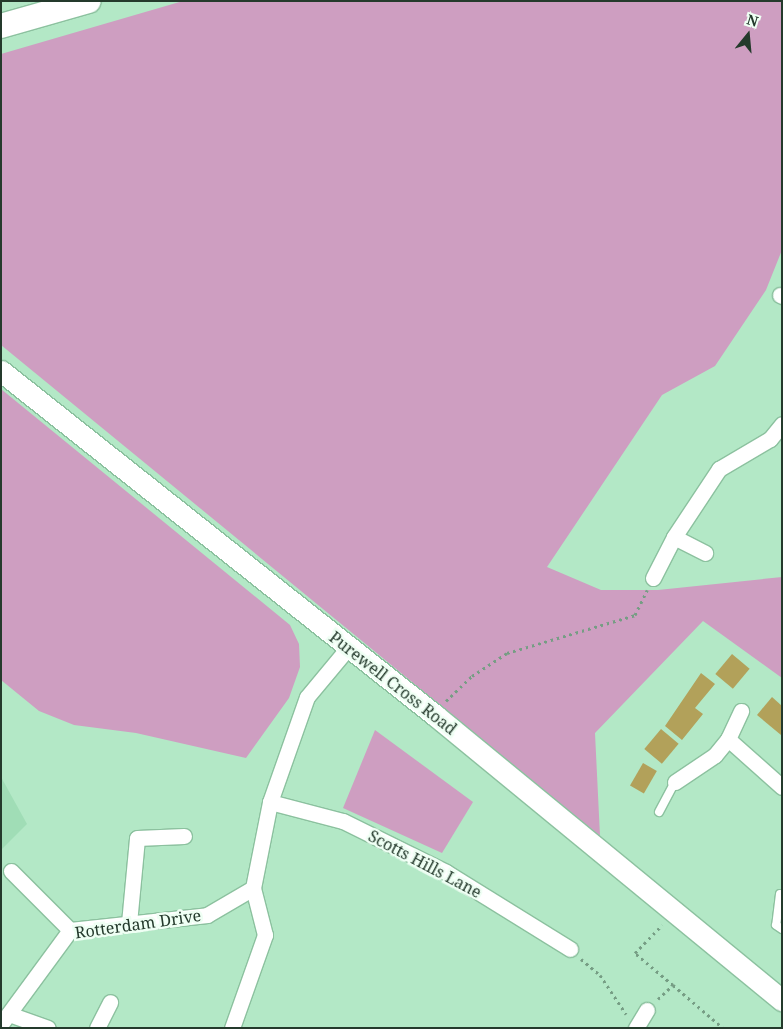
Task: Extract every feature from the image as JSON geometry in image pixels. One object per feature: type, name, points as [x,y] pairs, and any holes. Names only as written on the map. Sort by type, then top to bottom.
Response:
[{"type":"main road","points":[[1,26],[89,1]]},
{"type":"main road","name":"Purewell Cross Road","points":[[1,371],[347,648],[436,716],[782,1000]]},
{"type":"street","points":[[653,578],[674,537],[719,469],[770,439],[782,424]]},
{"type":"street","points":[[674,537],[705,553]]},
{"type":"street","points":[[237,1026],[265,935],[253,888],[270,802],[307,697],[347,648]]},
{"type":"street","points":[[675,782],[715,755],[728,739],[741,711]]},
{"type":"street","points":[[728,739],[782,787]]},
{"type":"street","name":"Scotts Hills Lane","points":[[270,802],[343,821],[446,872],[570,949]]},
{"type":"street","points":[[130,923],[137,838],[184,836]]},
{"type":"street","points":[[11,871],[70,930]]},
{"type":"street","name":"Rotterdam Drive","points":[[5,1019],[70,930],[207,914],[253,888]]},
{"type":"street","points":[[97,1028],[110,1002]]},
{"type":"street","points":[[633,1024],[647,1010]]},
{"type":"street","points":[[5,1019],[48,1028]]},
{"type":"lane","points":[[659,812],[675,782]]},
{"type":"lane","points":[[780,894],[776,925],[782,929]]},
{"type":"path","points":[[436,716],[472,676],[507,654],[634,615],[653,578]]},
{"type":"path","points":[[674,911],[635,953],[723,1028]]},
{"type":"path","points":[[570,949],[600,975],[633,1024]]},
{"type":"path","points":[[647,1010],[673,986]]},
{"type":"shaded area","points":[[183,1],[782,1],[782,250],[766,290],[715,366],[662,395],[547,567],[601,590],[658,590],[782,577],[782,678],[703,621],[595,733],[600,836],[1,345],[1,54]]},
{"type":"shaded area","points":[[1,389],[290,625],[299,644],[300,667],[289,698],[246,758],[136,733],[74,725],[39,711],[1,680]]},
{"type":"shaded area","points":[[375,730],[473,802],[442,853],[343,808]]},
{"type":"shaded area","points":[[1,777],[27,824],[1,850]]},
{"type":"building","points":[[732,654],[750,669],[733,689],[715,674]]},
{"type":"building","points":[[701,673],[715,684],[695,708],[703,714],[682,740],[665,726]]},
{"type":"building","points":[[772,697],[782,706],[781,735],[757,715]]},
{"type":"building","points":[[661,729],[679,744],[662,764],[644,749]]},
{"type":"building","points":[[643,763],[657,771],[644,794],[630,786]]}]
